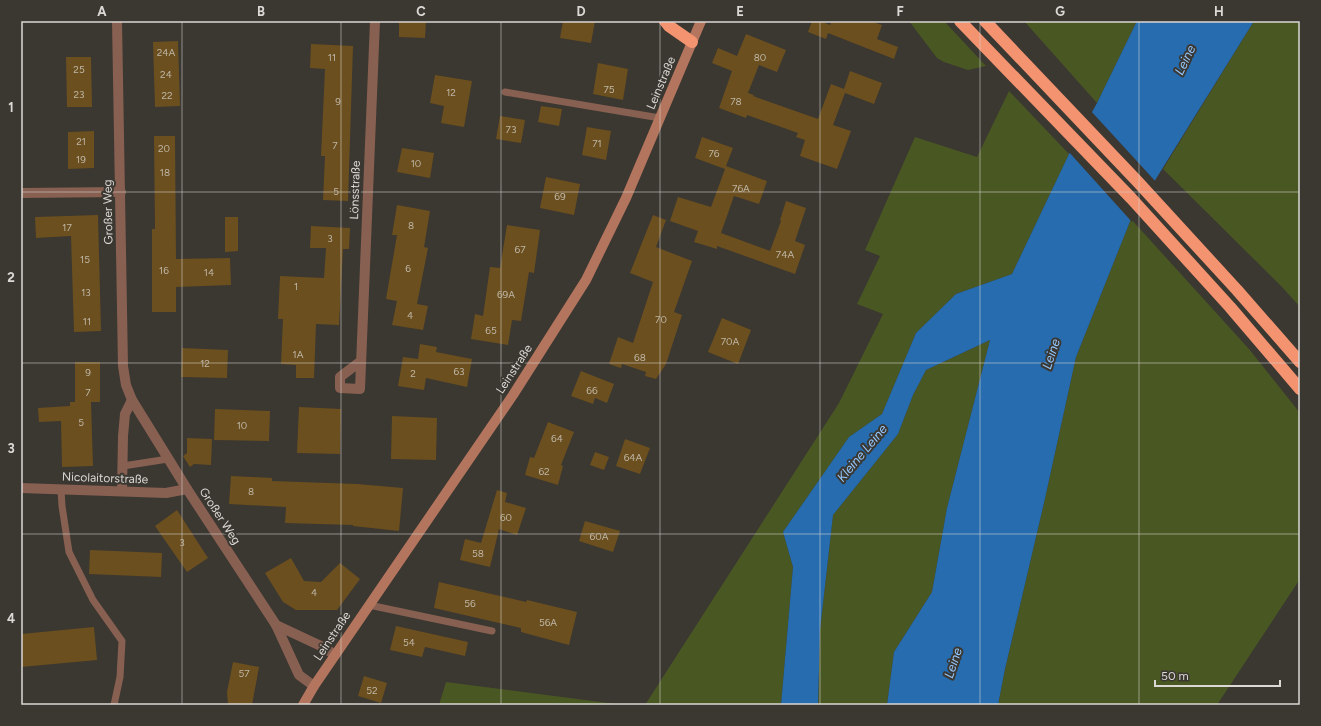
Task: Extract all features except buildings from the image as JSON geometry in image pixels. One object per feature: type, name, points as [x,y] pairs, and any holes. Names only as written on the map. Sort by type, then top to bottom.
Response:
[{"type":"highway","points":[[665,21],[669,26],[692,42]]},
{"type":"highway","points":[[985,21],[1137,181],[1232,284],[1300,362]]},
{"type":"highway","points":[[960,22],[1131,198],[1230,307],[1300,389]]},
{"type":"street","name":"Großer Weg","points":[[117,21],[123,366],[126,385],[132,400],[168,459],[276,625],[299,675],[314,686]]},
{"type":"street","name":"Lönsstraße","points":[[361,361],[375,21]]},
{"type":"street","name":"Leinstraße","points":[[303,705],[335,655],[513,395],[586,280],[626,198],[701,21]]},
{"type":"street","points":[[21,193],[121,192]]},
{"type":"street","points":[[122,491],[125,414],[132,400]]},
{"type":"street","name":"Nicolaitorstraße","points":[[21,488],[166,493],[187,489]]},
{"type":"street","points":[[276,625],[323,647],[335,655]]},
{"type":"lane","points":[[505,92],[660,118]]},
{"type":"lane","points":[[123,466],[168,459]]},
{"type":"lane","points":[[61,490],[69,552],[93,600],[122,641],[120,677],[114,705]]},
{"type":"lane","points":[[369,605],[492,631]]},
{"type":"green space","points":[[909,21],[944,21],[986,66],[968,70],[944,62],[937,58]]},
{"type":"green space","points":[[1024,21],[1137,21],[1097,103]]},
{"type":"green space","points":[[1254,21],[1300,21],[1300,307],[1282,287],[1163,169]]},
{"type":"green space","points":[[1009,91],[1069,154],[1012,274],[956,294],[916,333],[882,414],[849,437],[783,532],[793,567],[781,705],[645,705],[839,403],[883,314],[857,304],[880,256],[865,250],[915,137],[977,157]]},
{"type":"green space","points":[[1131,219],[1249,349],[1300,413],[1300,579],[1217,705],[998,705],[1076,357]]},
{"type":"green space","points":[[990,340],[947,508],[932,592],[894,652],[887,705],[818,705],[820,630],[833,515],[898,434],[913,395],[926,370]]},
{"type":"green space","points":[[446,682],[624,705],[439,705]]},
{"type":"water","points":[[1137,21],[1254,21],[1131,219],[1076,357],[998,705],[887,705],[894,652],[932,592],[947,508],[990,340],[926,370],[913,395],[898,434],[833,515],[820,630],[818,705],[781,705],[793,567],[783,532],[849,437],[882,414],[916,333],[956,294],[1012,274],[1069,154],[1097,103]]},
{"type":"pier","points":[[1090,110],[1157,183],[1132,222],[1068,151]]},
{"type":"water label","name":"Leine","points":[[1185,60]]},
{"type":"water label","name":"Leine","points":[[1051,354]]},
{"type":"water label","name":"Kleine Leine","points":[[862,453]]},
{"type":"water label","name":"Leine","points":[[953,663]]}]
